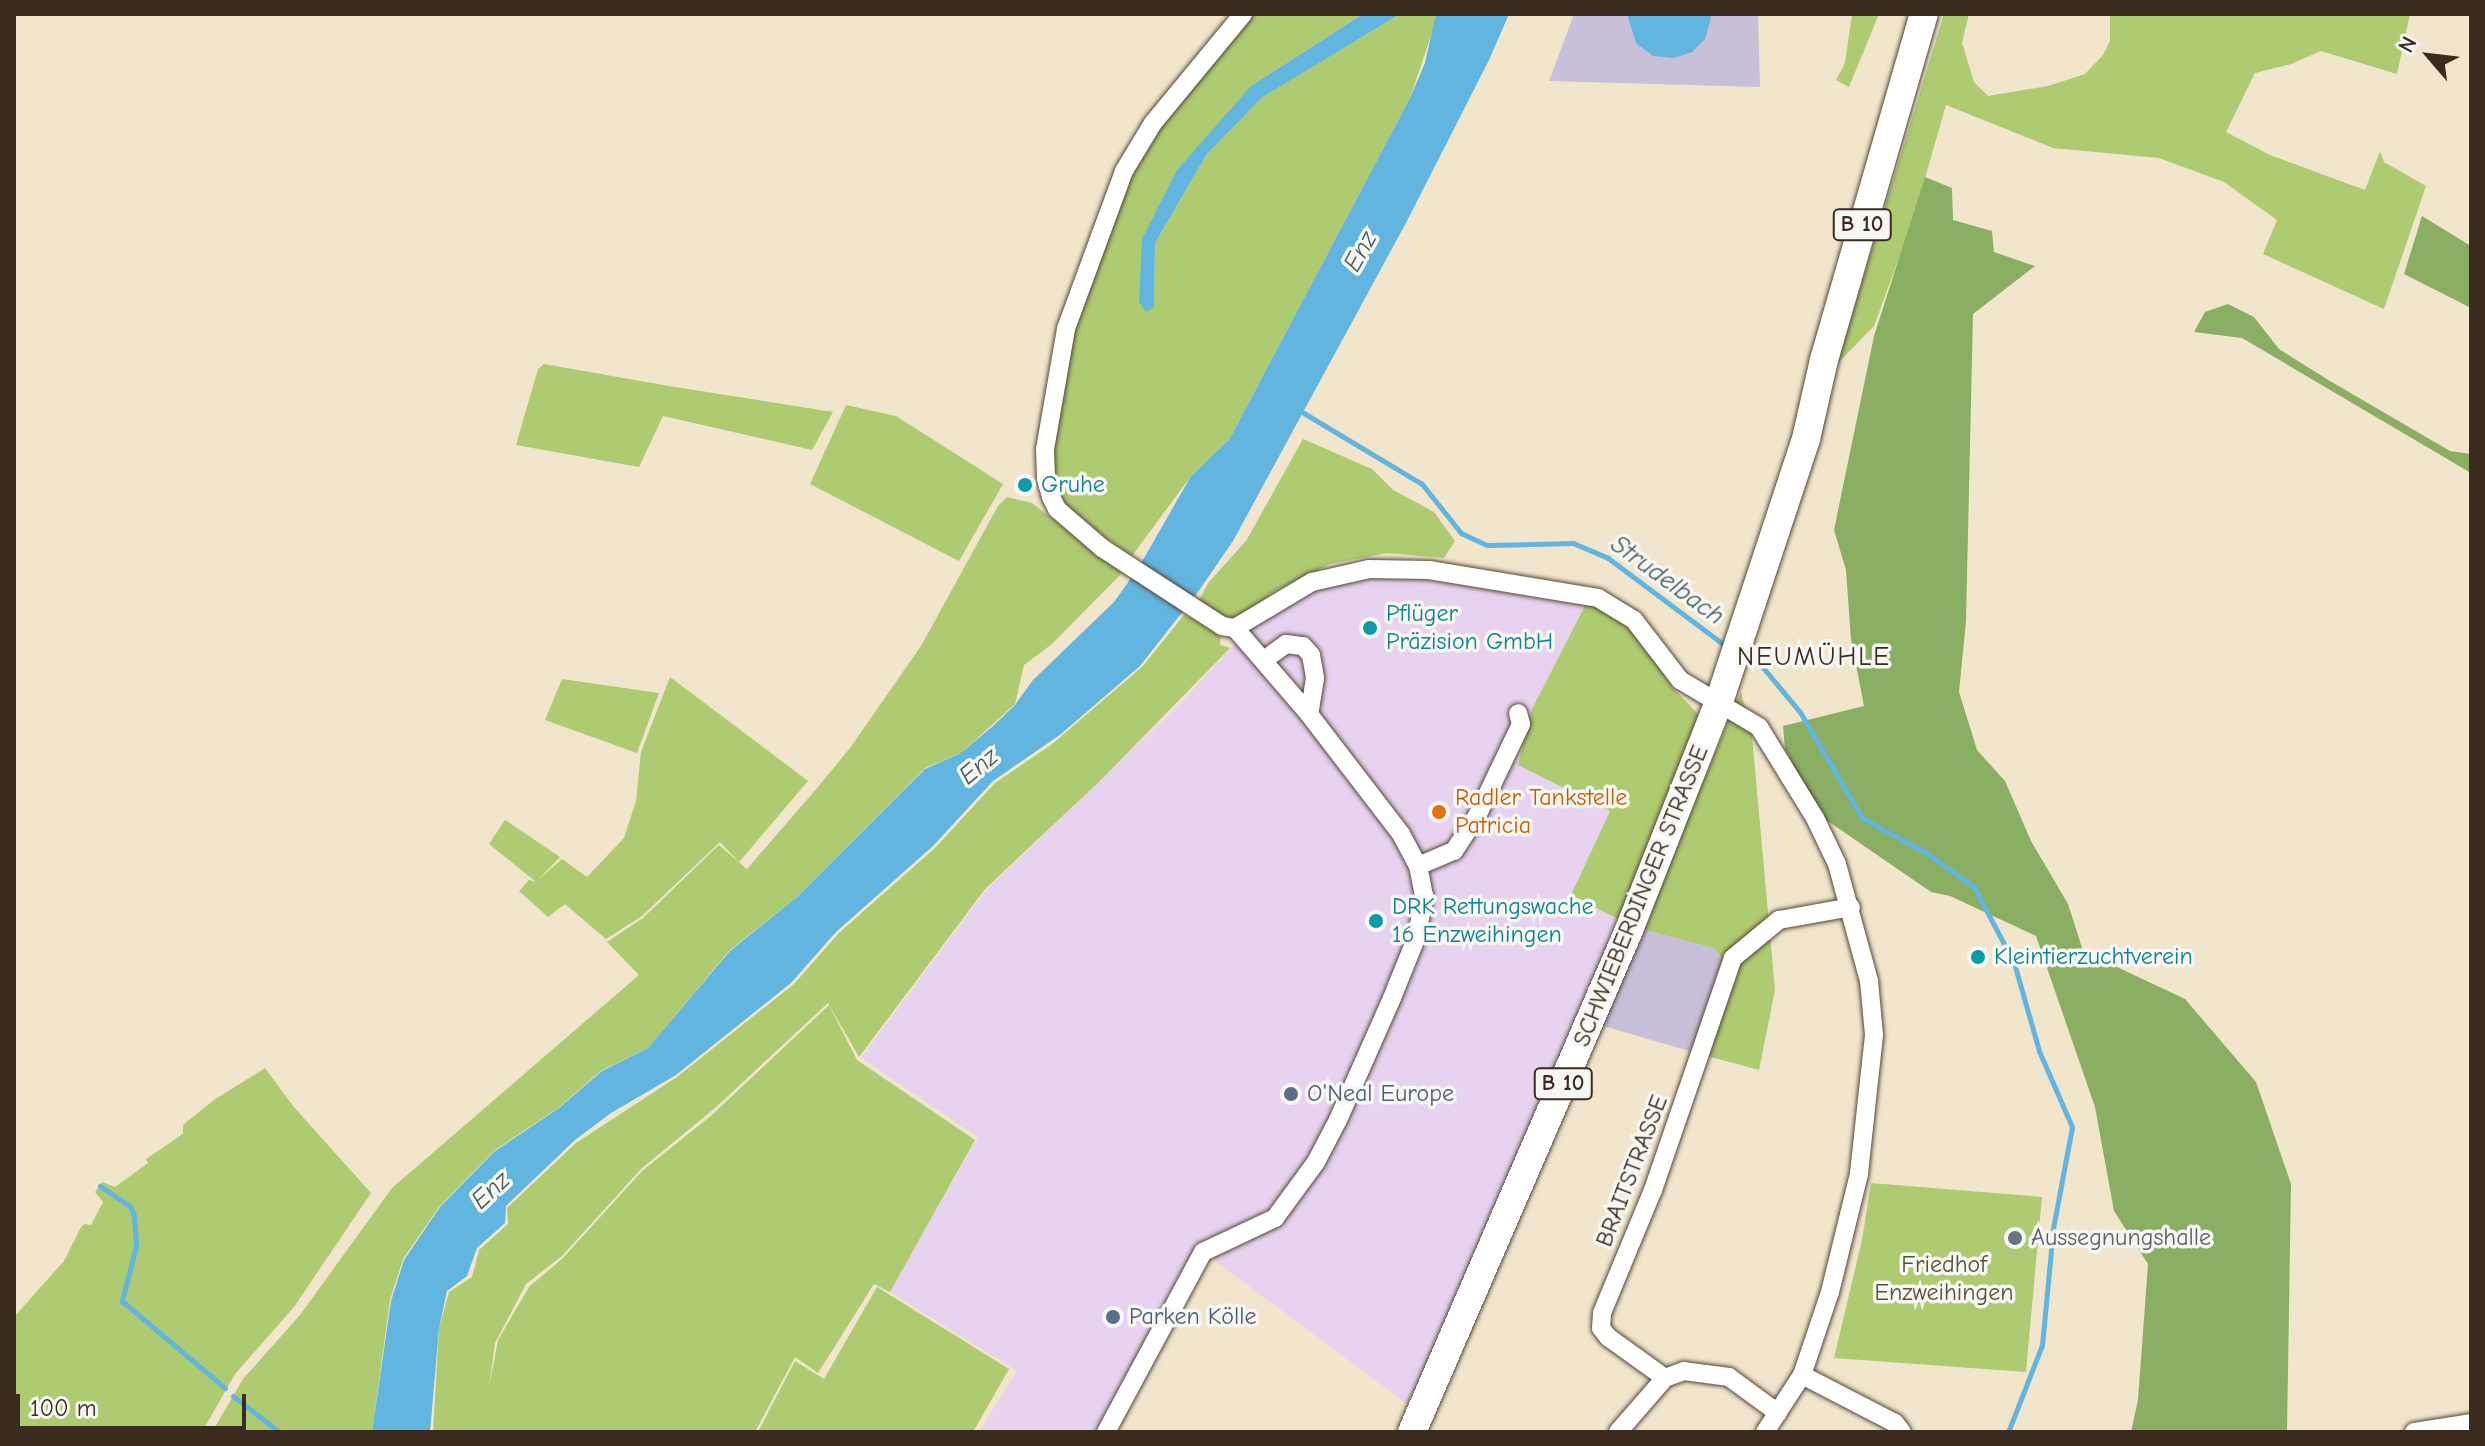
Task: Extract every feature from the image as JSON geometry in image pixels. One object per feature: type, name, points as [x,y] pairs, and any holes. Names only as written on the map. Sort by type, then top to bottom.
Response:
[{"type":"main road","name":"SCHWIEBERDINGER STRASSE","points":[[1806,439],[1824,360],[1924,14]]},
{"type":"main road","name":"SCHWIEBERDINGER STRASSE","points":[[1412,1432],[1629,930],[1719,702],[1806,439],[1837,364],[1944,14]]},
{"type":"street","points":[[1106,1432],[1203,1252],[1275,1218],[1316,1162],[1338,1120],[1417,936],[1424,896],[1418,866],[1401,834],[1309,714],[1235,628],[1213,623],[1124,564],[1057,509],[1046,479],[1047,434],[1066,329],[1124,171],[1153,123],[1243,14]]},
{"type":"street","points":[[1235,628],[1279,598],[1312,582],[1348,571],[1429,570],[1501,579],[1598,598],[1621,609],[1634,620],[1680,680],[1759,727],[1837,864],[1869,981],[1873,1062],[1854,1199],[1830,1292],[1802,1375],[1765,1432]]},
{"type":"street","points":[[1264,660],[1286,644],[1303,646],[1311,655],[1315,678],[1309,714]]},
{"type":"street","points":[[1418,866],[1454,851],[1477,816],[1521,724],[1518,713]]},
{"type":"street","name":"BRAITSTRASSE","points":[[1665,1378],[1608,1337],[1601,1328],[1602,1313],[1653,1190],[1733,958],[1779,920],[1851,907]]},
{"type":"street","points":[[1618,1432],[1665,1378],[1684,1371],[1729,1377],[1778,1413]]},
{"type":"street","points":[[1802,1375],[1895,1423],[1902,1432]]},
{"type":"street","points":[[2414,1432],[2471,1423]]},
{"type":"shaded area","points":[[1574,14],[1758,14],[1760,87],[1549,81]]},
{"type":"shaded area","points":[[1369,571],[1589,598],[1532,709],[1610,811],[1571,895],[1624,922],[1418,1412],[1199,1249],[1101,1432],[979,1432],[1017,1371],[890,1292],[978,1137],[861,1058],[986,890],[1179,705],[1254,623],[1297,594]]},
{"type":"shaded area","points":[[1641,929],[1713,948],[1727,963],[1696,1053],[1597,1024]]},
{"type":"green space","points":[[1243,14],[1363,14],[1251,86],[1142,239],[1154,307],[1155,243],[1207,154],[1260,98],[1400,14],[1436,14],[1437,18],[1410,98],[1229,440],[1191,476],[1132,556],[1073,514],[1056,488],[1052,460],[1066,329],[1124,171]]},
{"type":"green space","points":[[1852,14],[1879,14],[1849,87],[1836,80],[1845,63]]},
{"type":"green space","points":[[1944,14],[1969,14],[1962,43],[1974,82],[1988,96],[2048,86],[2085,74],[2103,55],[2110,41],[2110,14],[2410,14],[2397,74],[2321,51],[2291,64],[2255,73],[2226,132],[2270,155],[2365,190],[2380,151],[2384,162],[2426,186],[2384,309],[2263,254],[2277,220],[2224,182],[2159,158],[2053,148],[1946,105],[1913,220],[1874,326],[1837,364]]},
{"type":"green space","points":[[1925,177],[1952,188],[1953,220],[1992,231],[1994,252],[2035,266],[1973,314],[1966,621],[1959,692],[1977,750],[2005,781],[2031,841],[2068,904],[2083,951],[2185,999],[2256,1082],[2291,1184],[2287,1432],[2131,1432],[2138,1400],[2148,1264],[2114,1211],[2095,1107],[2036,936],[1950,896],[1931,892],[1822,817],[1785,749],[1783,726],[1864,706],[1851,639],[1846,570],[1834,530],[1874,336]]},
{"type":"green space","points":[[2422,216],[2471,246],[2471,308],[2404,274]]},
{"type":"green space","points":[[2228,304],[2254,317],[2279,349],[2330,381],[2450,451],[2471,454],[2471,473],[2242,338],[2194,332],[2205,312]]},
{"type":"green space","points":[[544,364],[833,412],[812,450],[663,416],[639,467],[516,445],[538,369]]},
{"type":"green space","points":[[846,405],[896,416],[1003,484],[959,561],[810,484]]},
{"type":"green space","points":[[1303,439],[1372,469],[1393,490],[1434,512],[1455,541],[1444,558],[1387,553],[1330,564],[1275,591],[1242,616],[1231,618],[1214,613],[1198,602],[1209,582],[1246,541]]},
{"type":"green space","points":[[1007,497],[1032,503],[1122,573],[1052,644],[1024,665],[1015,704],[961,753],[925,768],[797,897],[730,950],[648,1048],[602,1070],[558,1108],[495,1150],[439,1207],[403,1259],[390,1300],[372,1432],[212,1432],[243,1379],[300,1315],[392,1188],[639,975],[607,942],[643,918],[719,845],[747,869],[818,787],[850,748],[921,646],[998,506]]},
{"type":"green space","points":[[1589,598],[1632,625],[1672,687],[1703,719],[1624,922],[1571,895],[1610,811],[1518,765],[1532,709]]},
{"type":"green space","points":[[1184,615],[1221,632],[1220,645],[1230,648],[1101,780],[985,889],[859,1057],[828,1003],[715,1108],[641,1169],[562,1256],[526,1284],[495,1343],[489,1388],[498,1340],[529,1287],[562,1259],[642,1171],[712,1115],[829,1005],[857,1060],[975,1140],[890,1292],[874,1284],[818,1373],[795,1357],[755,1432],[433,1432],[439,1328],[449,1292],[472,1277],[479,1250],[508,1224],[507,1208],[576,1143],[677,1077],[794,984],[839,933],[935,848],[995,783],[1051,745],[1143,666]]},
{"type":"green space","points":[[670,677],[808,781],[739,862],[720,842],[642,916],[606,939],[565,904],[548,917],[519,891],[529,880],[536,882],[489,844],[505,820],[560,857],[538,880],[562,859],[587,877],[624,838],[636,801],[641,752]]},
{"type":"green space","points":[[562,679],[659,693],[637,753],[545,720]]},
{"type":"green space","points":[[1741,692],[1752,736],[1775,990],[1759,1070],[1696,1053],[1727,963],[1713,948],[1641,929]]},
{"type":"green space","points":[[265,1068],[293,1106],[371,1193],[294,1307],[235,1374],[202,1432],[14,1432],[14,1317],[64,1261],[84,1224],[91,1225],[103,1202],[95,1192],[102,1182],[115,1187],[148,1163],[146,1159],[183,1134],[183,1125],[214,1100]]},
{"type":"green space","name":"Friedhof Enzweihingen","points":[[1871,1183],[2042,1197],[2026,1372],[1834,1358],[1862,1240]]},
{"type":"green space","points":[[877,1287],[1009,1369],[973,1432],[758,1432],[795,1361],[824,1379]]},
{"type":"water","points":[[1363,14],[1400,14],[1261,98],[1207,154],[1155,243],[1154,307],[1146,312],[1139,302],[1142,239],[1177,170],[1251,86]]},
{"type":"water","name":"Enz","points":[[1436,14],[1509,14],[1407,221],[1233,541],[1198,592],[1140,666],[1061,734],[993,781],[933,846],[836,932],[791,983],[676,1075],[611,1113],[575,1140],[506,1206],[505,1223],[477,1248],[467,1276],[447,1291],[439,1328],[430,1432],[372,1432],[391,1301],[404,1260],[440,1207],[495,1151],[559,1108],[602,1071],[648,1048],[730,951],[797,897],[925,769],[961,753],[993,726],[1015,705],[1033,680],[1114,602],[1139,567],[1191,476],[1229,440],[1410,98],[1425,63]]},
{"type":"water","points":[[1627,14],[1710,14],[1711,18],[1705,39],[1692,52],[1674,58],[1653,56],[1636,43]]},
{"type":"waterway","name":"Strudelbach","points":[[1297,409],[1422,484],[1461,533],[1487,545],[1573,543],[1608,558],[1727,647]]},
{"type":"waterway","name":"Strudelbach","points":[[1743,655],[1760,664],[1800,712],[1862,818],[1925,852],[1974,887],[2014,963],[2039,1051],[2072,1127],[2053,1229],[2042,1345],[2008,1432]]},
{"type":"waterway","points":[[100,1186],[130,1206],[134,1216],[136,1246],[122,1301],[225,1388]]},
{"type":"waterway","points":[[233,1396],[279,1432]]},
{"type":"place","name":"Gruhe","points":[[1025,485]]},
{"type":"place","name":"Pflüger Präzision GmbH","points":[[1370,628]]},
{"type":"place","name":"Radler Tankstelle Patricia","points":[[1439,812]]},
{"type":"place","name":"DRK Rettungswache 16 Enzweihingen","points":[[1376,921]]},
{"type":"place","name":"Kleintierzuchtverein","points":[[1978,957]]},
{"type":"place","name":"O'Neal Europe","points":[[1291,1094]]},
{"type":"place","name":"Aussegnungshalle","points":[[2015,1238]]},
{"type":"place","name":"Parken Kölle","points":[[1113,1317]]},
{"type":"district","name":"NEUMÜHLE","points":[[1814,658]]}]
